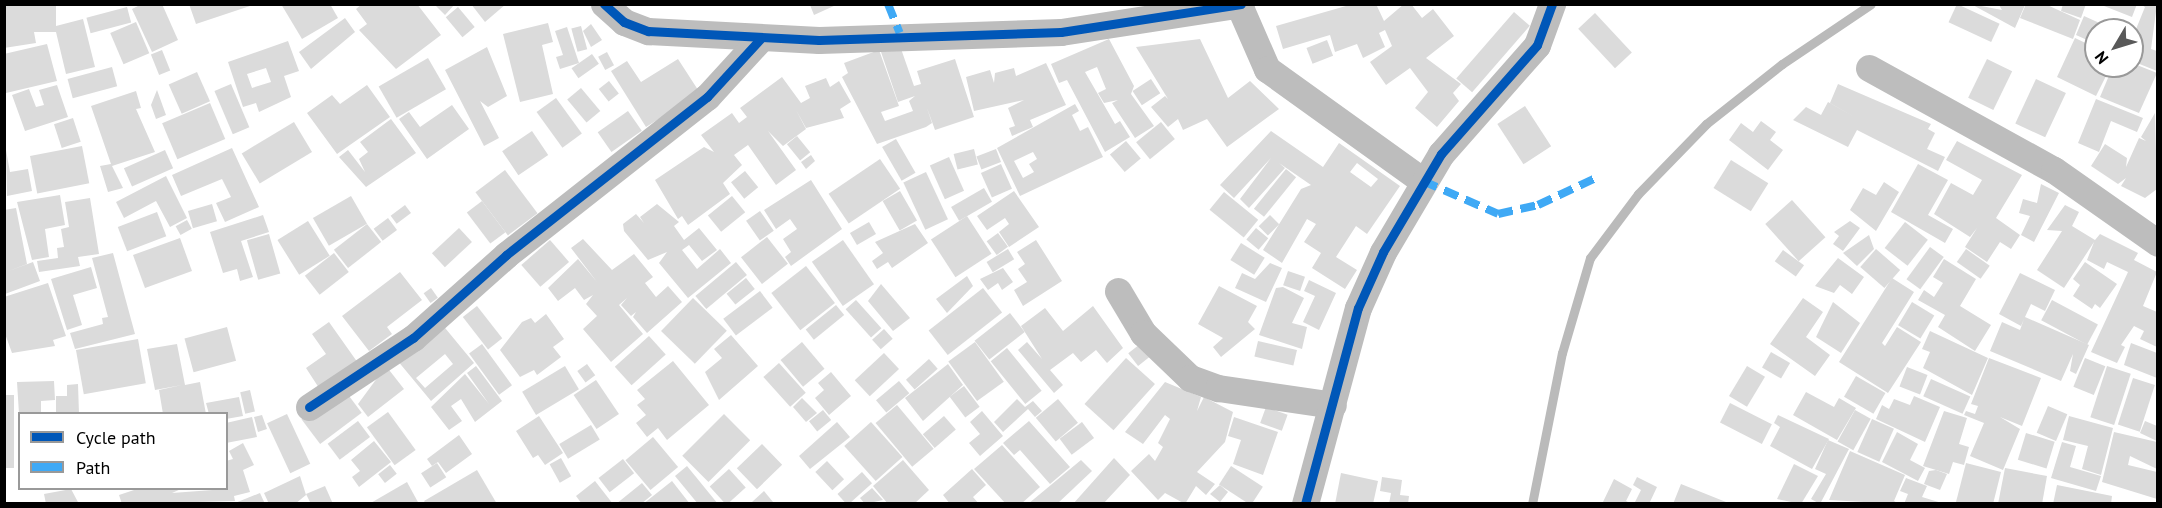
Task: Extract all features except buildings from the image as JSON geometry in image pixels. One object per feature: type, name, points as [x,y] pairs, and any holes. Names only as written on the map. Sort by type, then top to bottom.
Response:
[{"type":"street","points":[[604,4],[624,22],[648,31],[761,38],[1061,32],[1240,5],[1267,69],[1423,181]]},
{"type":"street","points":[[1305,504],[1358,308],[1423,181],[1473,112],[1537,45],[1545,6]]},
{"type":"street","points":[[309,407],[413,338],[506,255],[707,97],[761,38]]},
{"type":"street","points":[[1869,68],[2054,170],[2157,243]]},
{"type":"street","points":[[1118,291],[1143,333],[1190,378],[1218,388],[1333,405]]},
{"type":"waterway","points":[[1532,504],[1562,353],[1590,258],[1638,194],[1706,124],[1782,64],[1871,4]]},
{"type":"marked path","points":[[888,4],[900,33]]},
{"type":"marked path","points":[[1423,181],[1498,214],[1538,205],[1596,178]]},
{"type":"cycle path","points":[[604,4],[624,22],[648,31],[819,40],[1061,32],[1241,4]]},
{"type":"cycle path","points":[[1305,504],[1358,308],[1383,252],[1441,154],[1537,45],[1552,4]]},
{"type":"cycle path","points":[[309,407],[413,338],[506,255],[707,97],[761,38]]}]
